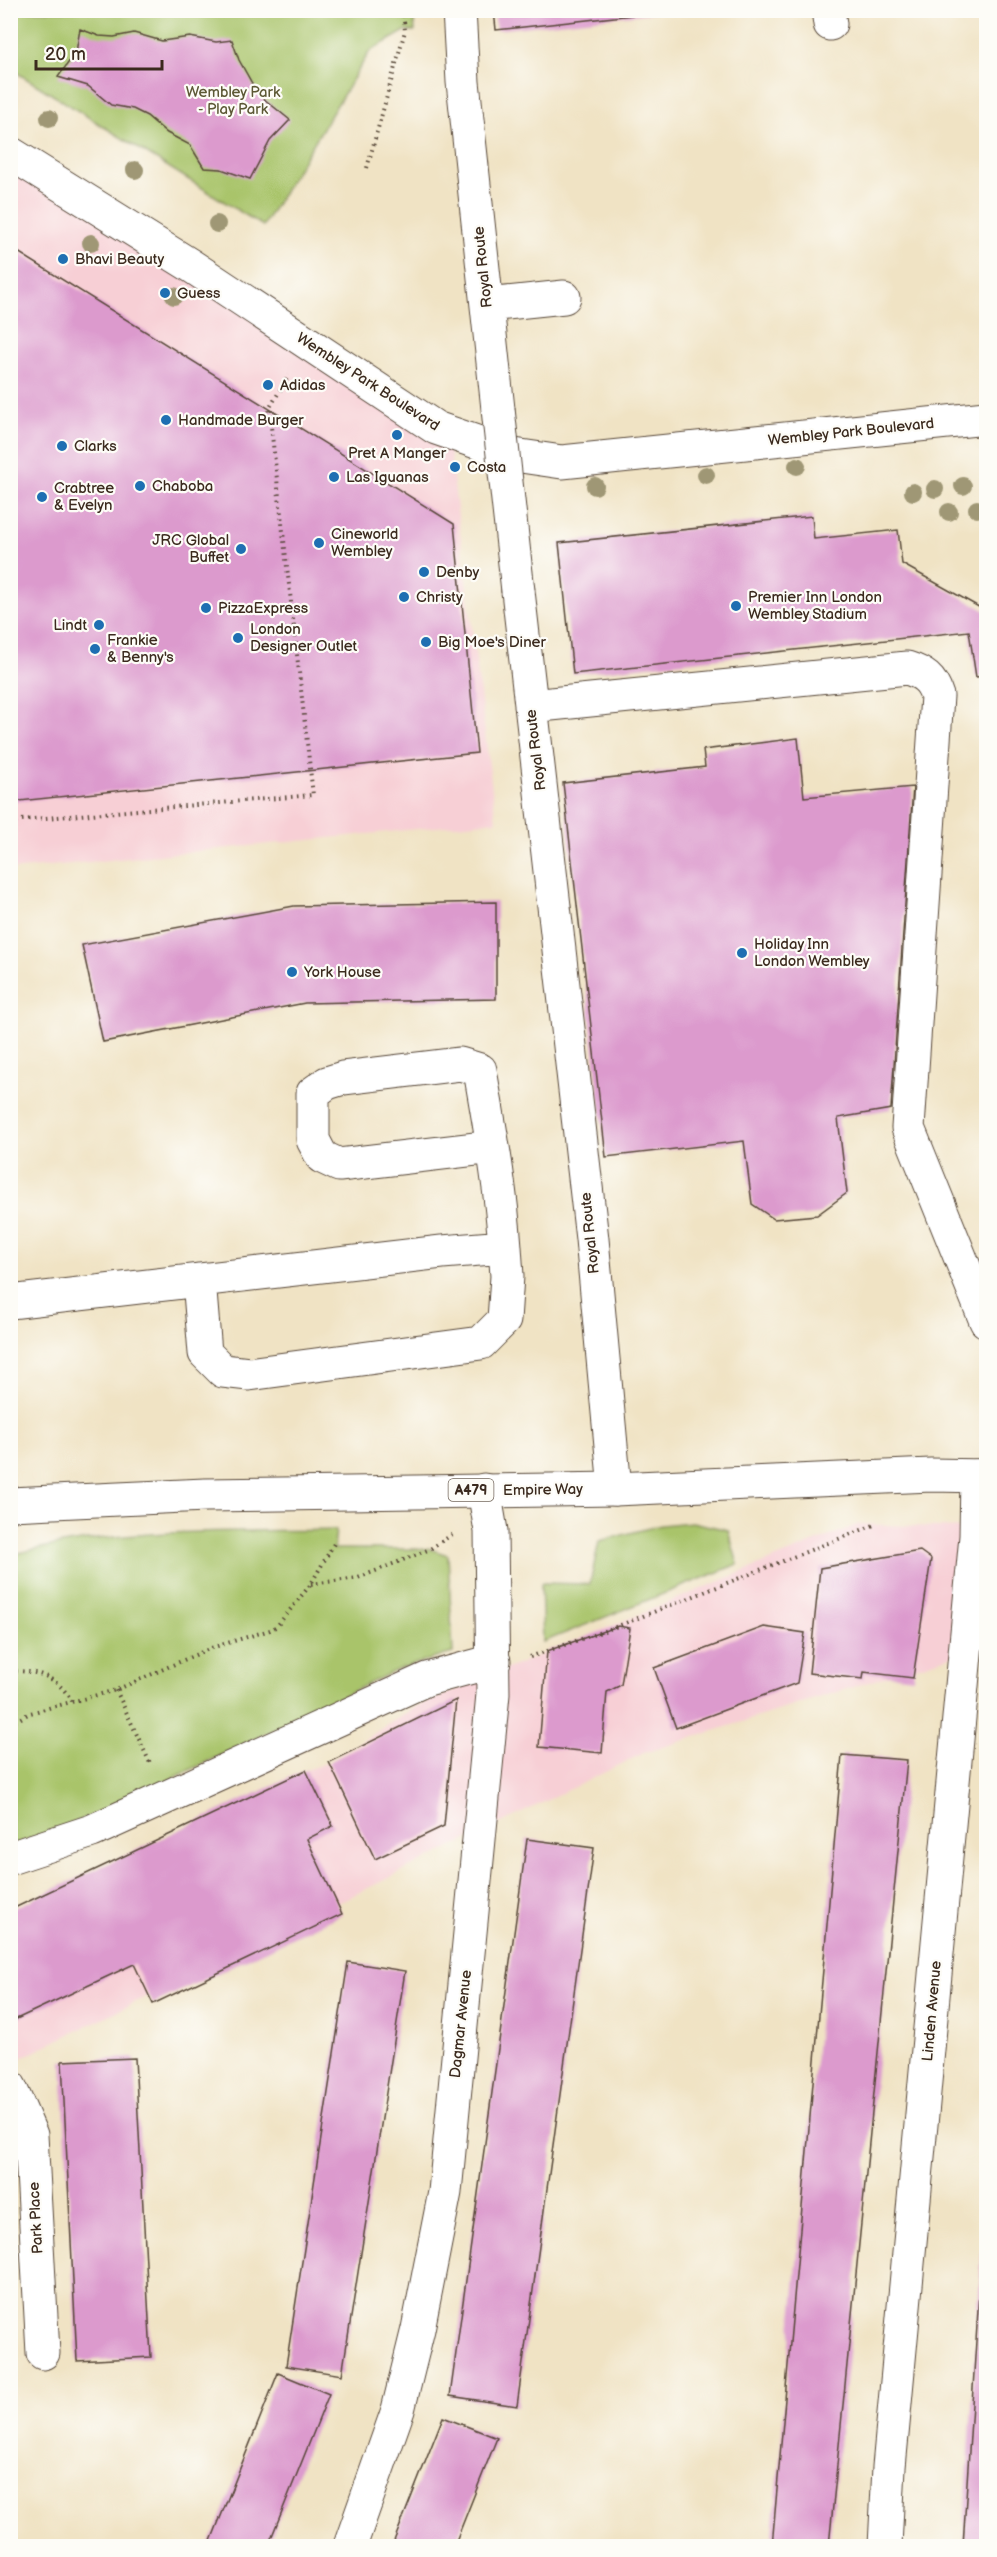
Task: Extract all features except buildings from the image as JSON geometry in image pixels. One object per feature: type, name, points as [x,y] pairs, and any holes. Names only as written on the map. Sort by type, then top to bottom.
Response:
[{"type":"street","name":"Royal Route","points":[[459,10],[461,59],[487,305],[592,1239],[615,1489]]},
{"type":"street","name":"Wembley Park Boulevard","points":[[10,153],[190,266],[436,428],[513,455],[562,462],[987,418]]},
{"type":"street","points":[[487,305],[564,297]]},
{"type":"street","points":[[531,705],[907,668],[921,672],[934,684],[937,696],[908,1128],[987,1321]]},
{"type":"street","points":[[199,1280],[205,1353],[223,1371],[249,1374],[481,1343],[504,1320],[507,1276],[502,1198],[480,1070],[460,1064],[343,1078],[327,1083],[313,1092],[313,1140],[322,1157],[339,1165],[493,1147]]},
{"type":"street","points":[[10,1302],[442,1252],[505,1247]]},
{"type":"street","name":"Empire Way","points":[[10,1504],[205,1495],[615,1489],[931,1475],[982,1476]]},
{"type":"street","name":"Linden Avenue","points":[[885,2547],[889,2467],[982,1476]]},
{"type":"street","name":"Dagmar Avenue","points":[[350,2547],[398,2410],[418,2329],[445,2192],[494,1694],[491,1531],[484,1490]]},
{"type":"street","points":[[10,1858],[92,1830],[427,1679],[494,1662]]},
{"type":"street","name":"Park Place","points":[[10,2087],[31,2135],[43,2353]]},
{"type":"path","points":[[367,168],[405,31],[403,10]]},
{"type":"path","points":[[10,821],[313,795],[269,409]]},
{"type":"path","points":[[494,1662],[530,1657],[618,1626],[874,1525]]},
{"type":"path","points":[[311,1584],[358,1578],[430,1549],[460,1529],[459,1538]]},
{"type":"path","points":[[10,1724],[30,1713],[116,1690],[212,1648],[270,1630],[277,1626],[311,1584],[336,1540]]},
{"type":"path","points":[[10,1671],[48,1677],[61,1684],[72,1701]]},
{"type":"path","points":[[116,1690],[165,1796]]},
{"type":"shaded area","name":"London Designer Outlet","points":[[10,151],[447,428],[496,821],[11,870]]},
{"type":"shaded area","points":[[859,1524],[986,1529],[986,1645],[644,1753],[11,2063],[11,1934],[306,1770],[329,1762],[417,1706]]},
{"type":"green space","name":"Wembley Park - Play Park","points":[[10,11],[413,11],[415,31],[405,31],[370,51],[263,226],[11,69]]},
{"type":"green space","points":[[692,1522],[728,1530],[738,1564],[543,1642],[541,1583],[590,1584],[599,1541],[661,1525]]},
{"type":"green space","points":[[336,1530],[334,1549],[430,1549],[448,1555],[453,1653],[401,1668],[105,1811],[11,1846],[11,1555],[51,1546],[131,1535],[213,1531]]},
{"type":"place","name":"Bhavi Beauty","points":[[63,259]]},
{"type":"place","name":"Guess","points":[[165,293]]},
{"type":"place","name":"Adidas","points":[[268,385]]},
{"type":"place","name":"Handmade Burger","points":[[166,420]]},
{"type":"place","name":"Pret A Manger","points":[[397,435]]},
{"type":"place","name":"Clarks","points":[[62,446]]},
{"type":"place","name":"Costa","points":[[455,467]]},
{"type":"place","name":"Las Iguanas","points":[[334,477]]},
{"type":"place","name":"Chaboba","points":[[140,486]]},
{"type":"place","name":"Crabtree & Evelyn","points":[[42,497]]},
{"type":"place","name":"Cineworld Wembley","points":[[319,543]]},
{"type":"place","name":"JRC Global Buffet","points":[[241,549]]},
{"type":"place","name":"Denby","points":[[424,572]]},
{"type":"place","name":"Christy","points":[[404,597]]},
{"type":"place","name":"Premier Inn London Wembley Stadium","points":[[736,606]]},
{"type":"place","name":"PizzaExpress","points":[[206,608]]},
{"type":"place","name":"Lindt","points":[[99,625]]},
{"type":"place","name":"London Designer Outlet","points":[[238,638]]},
{"type":"place","name":"Big Moe's Diner","points":[[426,642]]},
{"type":"place","name":"Frankie & Benny's","points":[[95,649]]},
{"type":"place","name":"Holiday Inn London Wembley","points":[[742,953]]},
{"type":"place","name":"York House","points":[[292,972]]}]
